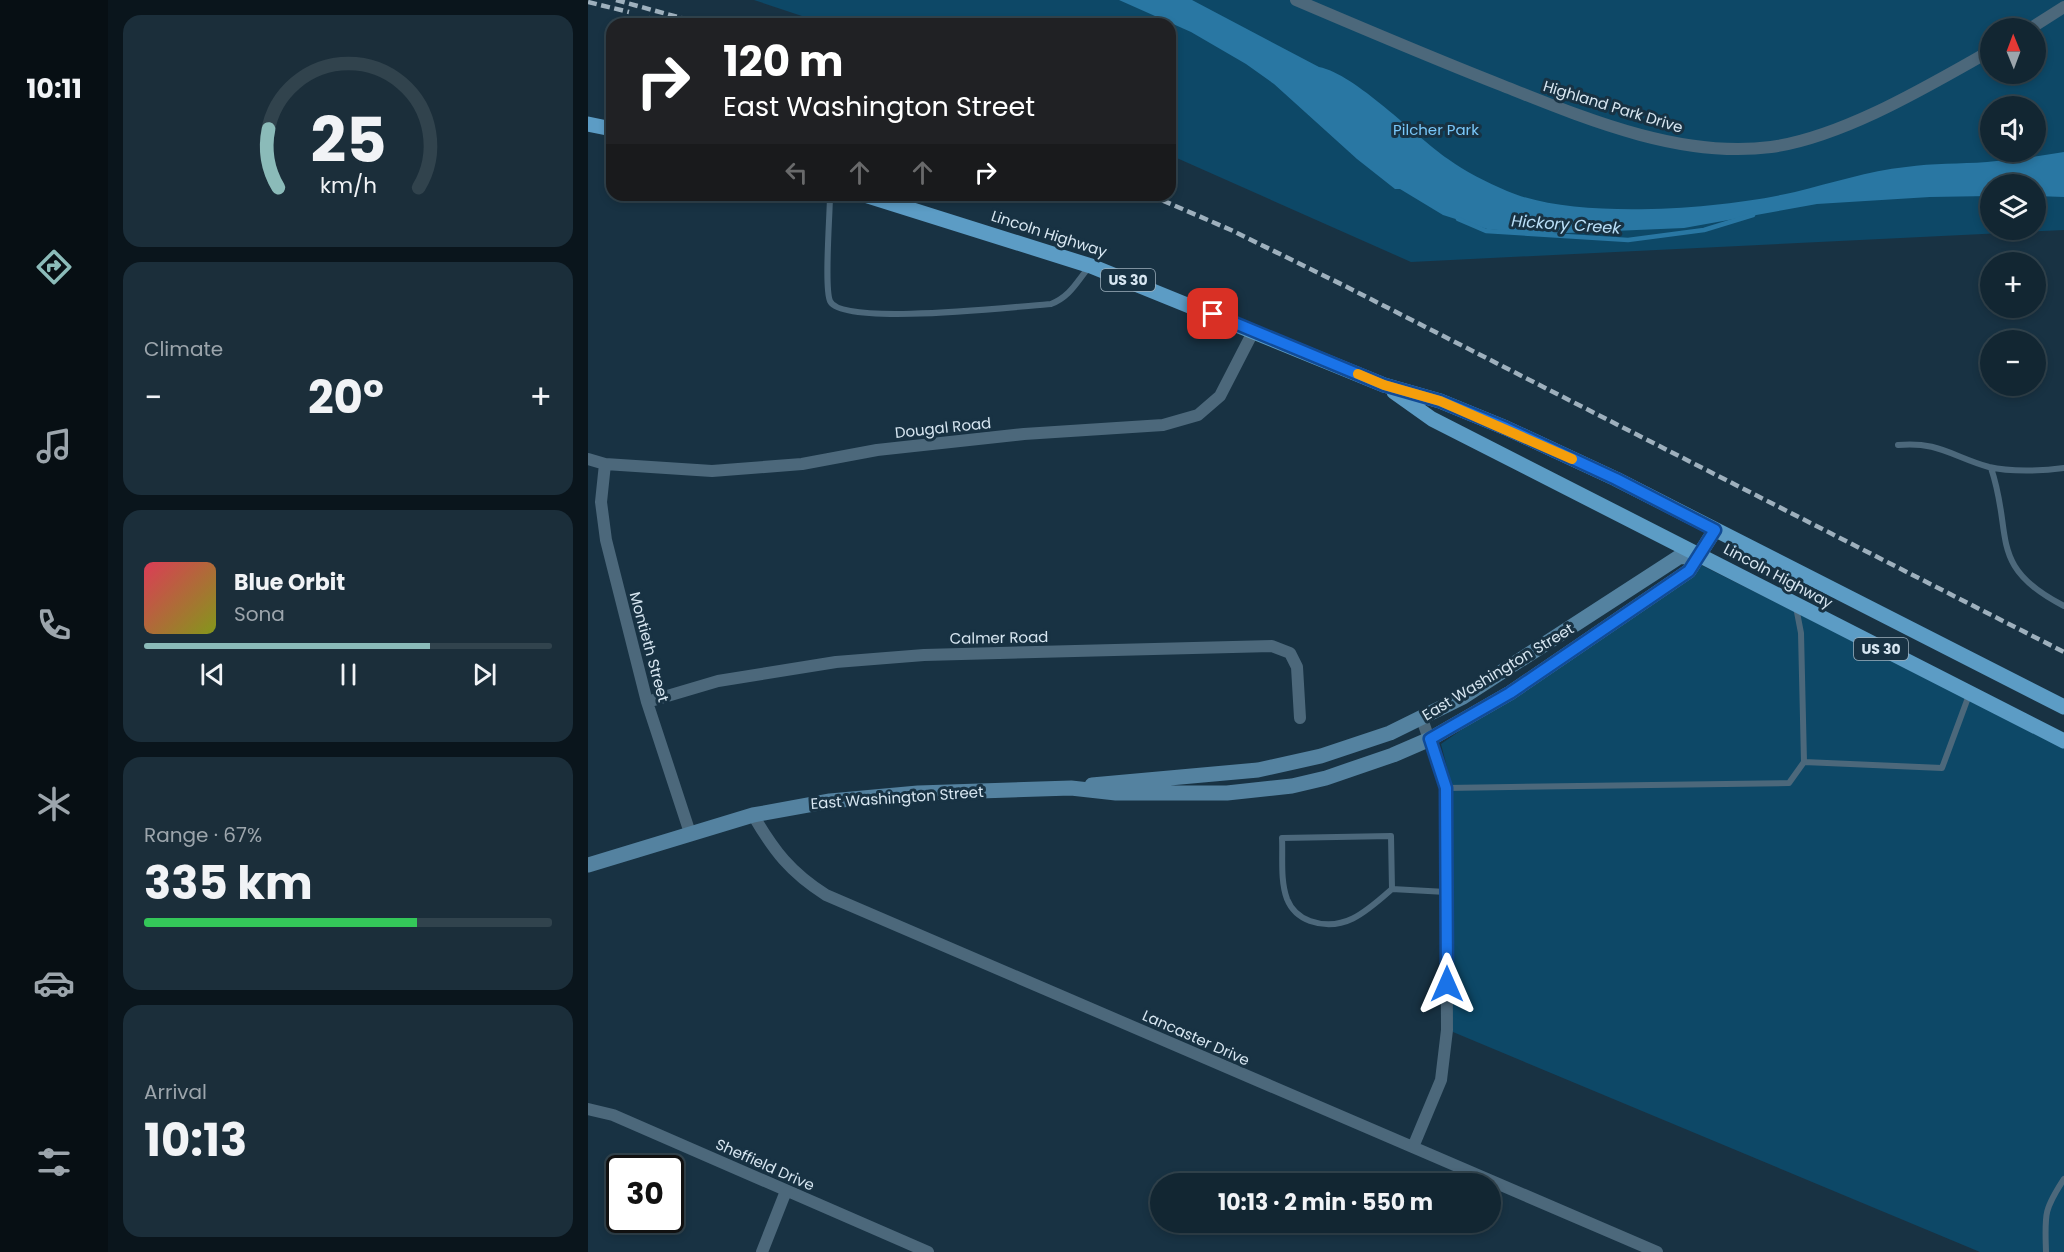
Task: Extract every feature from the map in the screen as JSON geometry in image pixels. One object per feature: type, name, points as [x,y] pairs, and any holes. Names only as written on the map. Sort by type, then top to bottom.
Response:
[{"type":"main road","points":[[588,124],[606,128]]},
{"type":"main road","name":"Lincoln Highway","points":[[884,201],[1091,266],[1254,330],[1384,385],[1440,401],[1506,428],[1616,479],[2064,707]]},
{"type":"main road","name":"Lincoln Highway","points":[[1384,385],[1432,419],[1796,607],[2064,741]]},
{"type":"street","name":"Highland Park Drive","points":[[1296,0],[1555,106],[1666,142],[1719,150],[1773,147],[1840,127],[1918,92],[1980,57]]},
{"type":"street","points":[[2046,18],[2064,7]]},
{"type":"street","name":"Dougal Road","points":[[588,459],[605,464],[712,471],[802,464],[878,450],[1024,434],[1163,425],[1198,415],[1220,396],[1254,330]]},
{"type":"street","name":"Montieth Street","points":[[605,464],[601,502],[606,540],[647,702],[690,833]]},
{"type":"street","name":"East Washington Street","points":[[1071,788],[1116,793],[1193,794],[1261,790],[1326,778],[1393,755],[1430,739],[1510,693],[1689,571],[1715,530]]},
{"type":"street","name":"East Washington Street","points":[[588,865],[690,833],[789,807],[872,796],[1071,788],[1116,781],[1226,774],[1289,764],[1356,745],[1422,719],[1500,674],[1679,557],[1699,555]]},
{"type":"street","name":"Calmer Road","points":[[647,702],[718,681],[836,662],[924,655],[1272,646],[1290,653],[1297,667],[1300,718]]},
{"type":"street","points":[[1413,1147],[1441,1080],[1447,1030],[1446,788],[1422,719]]},
{"type":"street","name":"Lancaster Drive","points":[[753,815],[774,850],[799,878],[826,895],[1657,1252]]},
{"type":"street","name":"Sheffield Drive","points":[[588,1109],[613,1115],[928,1252]]},
{"type":"street","points":[[762,1252],[786,1191]]},
{"type":"lane","points":[[830,201],[830,301],[837,308],[859,314],[1051,304],[1062,300],[1072,291],[1091,266]]},
{"type":"lane","points":[[1898,445],[1920,443],[1946,450],[1991,468],[2064,468]]},
{"type":"lane","points":[[1991,468],[2000,493],[2005,546],[2010,561],[2017,572],[2035,588],[2064,606]]},
{"type":"lane","points":[[1446,788],[1789,783],[1804,762],[1801,633],[1796,607]]},
{"type":"lane","points":[[1804,762],[1942,768],[1970,694]]},
{"type":"lane","points":[[1392,889],[1391,836],[1282,838],[1287,898],[1302,918],[1322,925],[1342,924],[1357,918],[1392,889],[1446,892]]},
{"type":"lane","points":[[2046,1252],[2044,1215],[2047,1205],[2064,1179]]},
{"type":"green space","name":"Pilcher Park","points":[[754,0],[2064,0],[2064,230],[2046,231],[2046,174],[1980,174],[1980,234],[1411,262],[1176,158],[1176,18],[808,18]]},
{"type":"green space","points":[[1699,564],[2064,747],[2064,1252],[1980,1252],[1453,1032],[1451,783],[1441,744]]},
{"type":"water","points":[[1119,0],[1192,0],[1350,81],[1455,164],[1507,191],[1536,200],[1610,209],[1690,207],[1765,198],[1892,169],[1980,162],[2046,162],[2046,155],[2064,152],[2064,197],[2046,196],[2046,174],[1980,174],[1980,196],[1817,204],[1684,228],[1543,234],[1487,229],[1443,215],[1400,189],[1395,189],[1357,159],[1274,84],[1246,64],[1176,25],[1176,18],[1160,18]]},
{"type":"waterway","name":"Hickory Creek","points":[[1458,219],[1486,231],[1628,240],[1704,230],[1753,215]]},
{"type":"railway","points":[[616,0],[681,18]]},
{"type":"railway","points":[[588,2],[629,12]]},
{"type":"railway","points":[[1164,201],[1231,230],[1347,287],[2064,652]]},
{"type":"slow traffic","points":[[1358,374],[1384,385],[1440,401],[1506,428],[1572,459]]},
{"type":"route","points":[[1213,314],[1384,385],[1440,401],[1506,428],[1616,479],[1715,530],[1689,571],[1510,693],[1430,739],[1446,788],[1447,984]]}]
